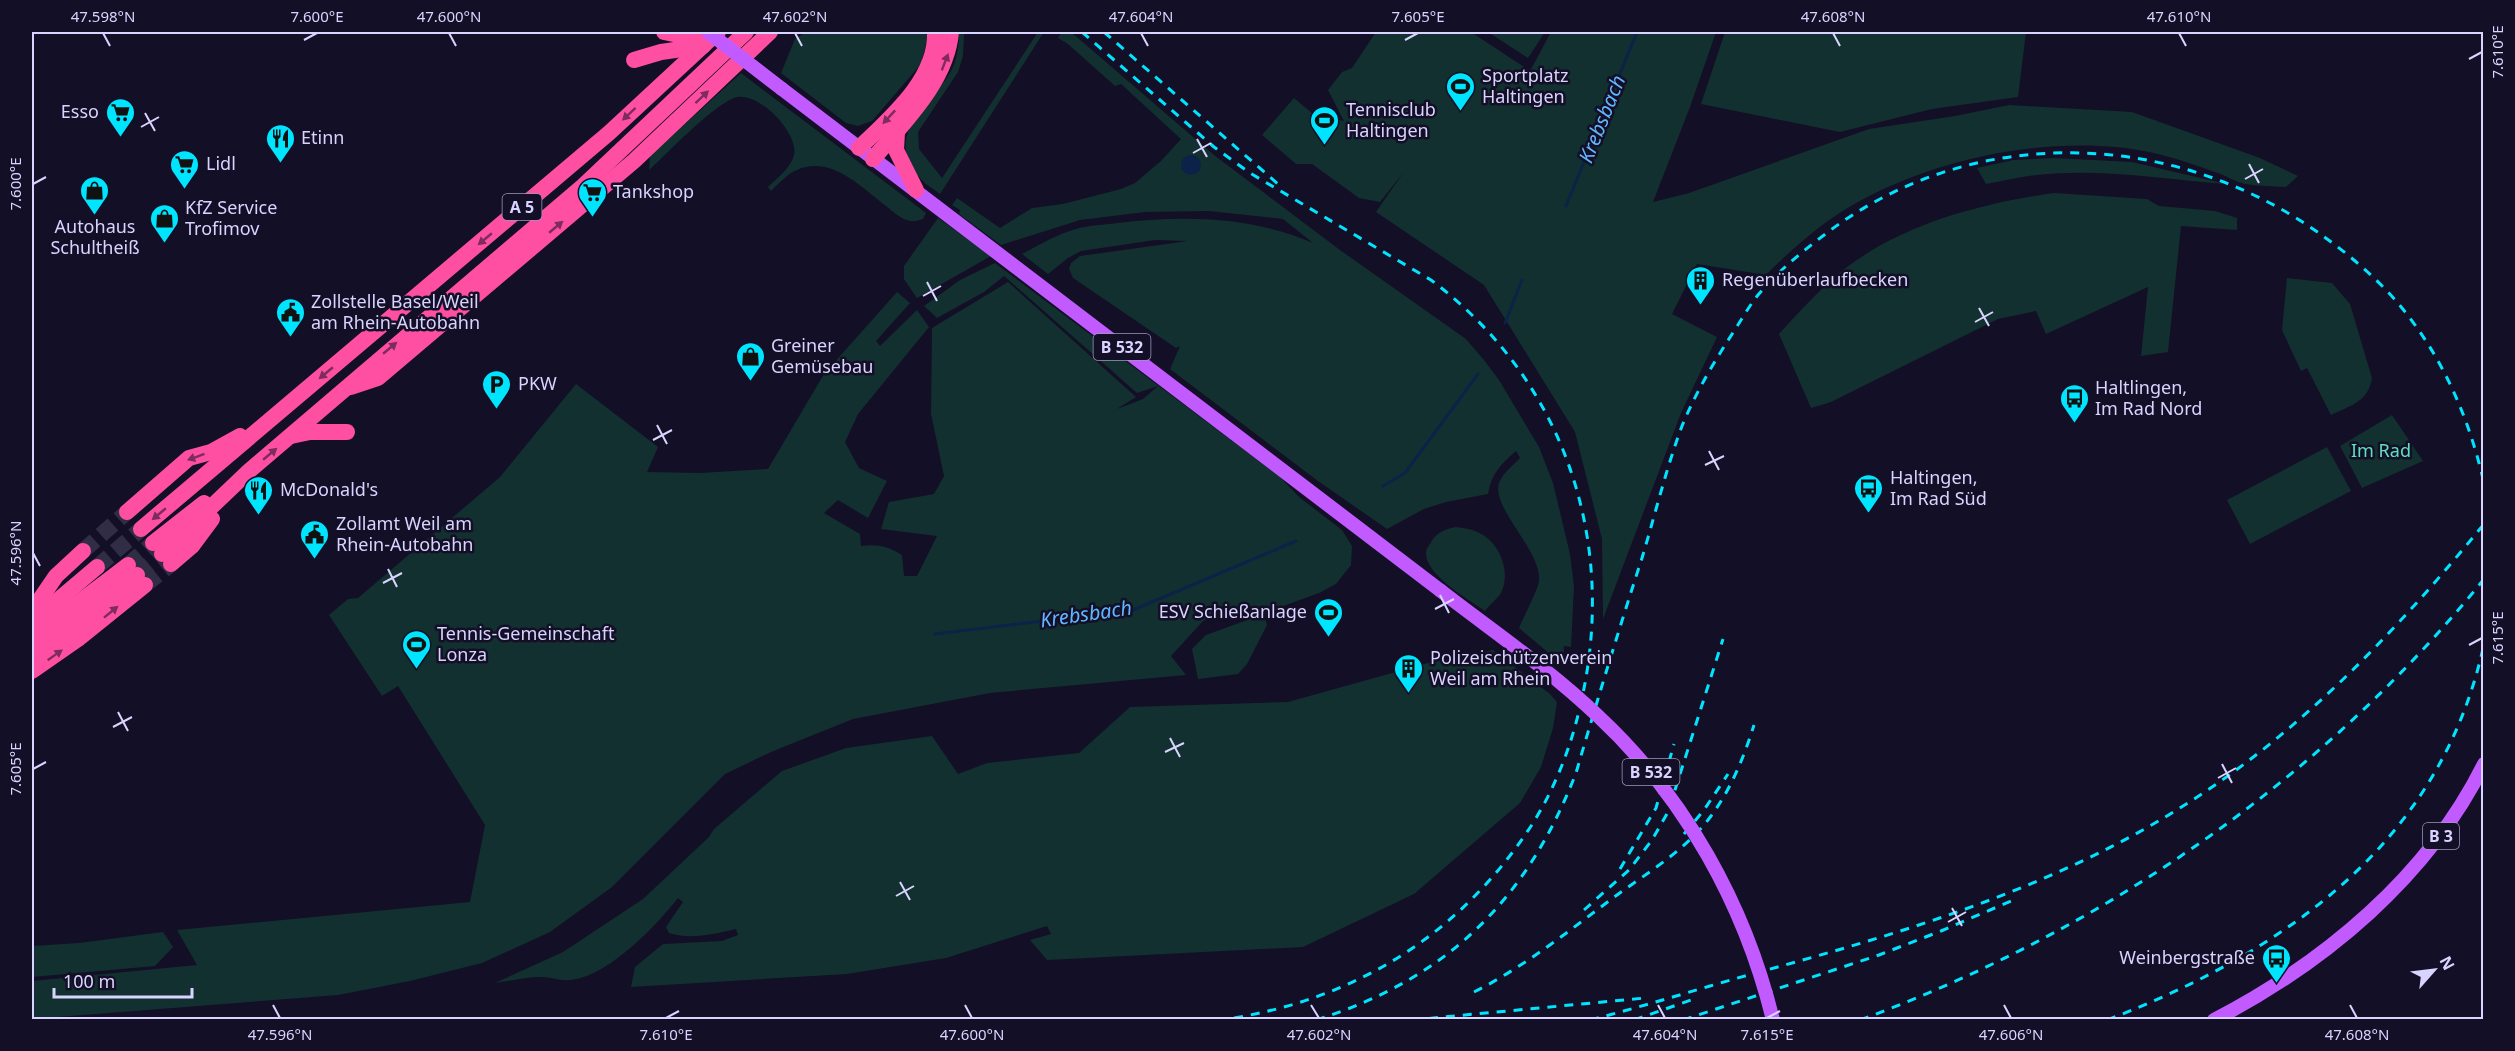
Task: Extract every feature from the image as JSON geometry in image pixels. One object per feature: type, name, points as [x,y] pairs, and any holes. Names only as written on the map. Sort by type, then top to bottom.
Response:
[{"type":"highway","points":[[664,32],[683,36],[706,36]]},
{"type":"highway","name":"A 5","points":[[141,529],[609,133],[706,36],[718,32]]},
{"type":"highway","name":"A 5","points":[[162,554],[249,471],[348,388],[368,367],[583,186],[746,32]]},
{"type":"highway","points":[[348,388],[378,378],[634,161],[770,32]]},
{"type":"highway","points":[[758,45],[779,32]]},
{"type":"highway","points":[[859,148],[896,110],[925,73],[934,52],[935,32]]},
{"type":"highway","points":[[873,159],[897,132],[940,75],[948,54],[951,32]]},
{"type":"highway","points":[[633,60],[706,36]]},
{"type":"highway","points":[[897,132],[896,150],[919,193]]},
{"type":"highway","points":[[127,512],[189,458],[211,452],[284,409]]},
{"type":"highway","points":[[290,436],[310,432],[347,432]]},
{"type":"highway","points":[[32,611],[56,576],[83,550]]},
{"type":"highway","points":[[32,622],[97,567]]},
{"type":"highway","points":[[32,638],[136,575]]},
{"type":"highway","points":[[32,654],[70,628],[136,575]]},
{"type":"highway","points":[[32,671],[78,639],[136,575]]},
{"type":"main road","name":"B 532","points":[[706,36],[782,89],[1442,591],[1584,702],[1617,734],[1650,772],[1700,842],[1729,897],[1755,958],[1773,1020]]},
{"type":"main road","name":"B 3","points":[[2214,1020],[2276,984],[2316,955],[2385,897],[2424,857],[2440,836],[2484,764]]},
{"type":"green space","points":[[806,32],[923,32],[928,36],[921,64],[872,121],[858,126],[846,123],[781,73],[795,39]]},
{"type":"green space","points":[[959,32],[964,32],[964,34],[963,56],[958,72],[918,132],[919,149],[942,178],[1038,32],[1044,32],[940,194],[922,181],[910,163],[906,150],[907,137],[912,124],[954,66]]},
{"type":"green space","points":[[1062,32],[1071,32],[1214,155],[1340,250],[1466,339],[1484,360],[1499,380],[1539,447],[1553,483],[1570,554],[1574,586],[1571,647],[1564,646],[1563,665],[1519,628],[1539,581],[1538,568],[1507,513],[1498,489],[1503,476],[1520,458],[1516,451],[1498,470],[1488,494],[1424,509],[1387,529],[1318,481],[1170,369],[1180,346],[1176,348],[1073,278],[1069,269],[1071,263],[1080,256],[1188,241],[1155,240],[1081,251],[1048,274],[1022,254],[1055,237],[1081,228],[1166,219],[1216,220],[1266,227],[1313,243],[1283,219],[1209,211],[1145,212],[1080,220],[1001,245],[959,214],[960,210],[952,205],[957,198],[1000,228],[1032,208],[1063,204],[1121,189],[1135,183],[1161,161],[1181,139],[1121,84],[1115,86],[1068,44],[1058,38]]},
{"type":"green space","points":[[1376,32],[1471,32],[1530,71],[1551,32],[1716,32],[1653,202],[1689,193],[1869,129],[2009,105],[2132,112],[2260,158],[2298,176],[2286,187],[2245,184],[2169,157],[2117,147],[2038,148],[1998,153],[1920,174],[1851,206],[1806,238],[1766,275],[1697,264],[1672,314],[1717,337],[1681,413],[1603,619],[1602,539],[1575,432],[1484,285],[1376,212],[1403,173],[1380,202],[1359,198],[1312,164],[1296,164],[1262,135],[1294,98],[1313,114],[1344,121],[1328,90],[1342,72],[1352,68]]},
{"type":"green space","points":[[1488,32],[1545,32],[1528,58]]},
{"type":"green space","points":[[1725,32],[2026,32],[2018,97],[1932,109],[1840,132],[1701,104]]},
{"type":"green space","points":[[741,73],[926,213],[923,219],[912,221],[903,219],[853,180],[828,168],[815,166],[802,168],[788,175],[771,191],[768,187],[790,164],[794,155],[794,146],[783,125],[774,115],[754,100],[743,97],[734,98],[714,111],[649,170],[650,156]]},
{"type":"green space","points":[[2053,158],[2132,162],[2226,184],[2131,175],[2060,173],[1986,184],[1977,168],[2013,160]]},
{"type":"green space","points":[[2054,193],[2147,199],[2159,206],[2215,211],[2237,218],[2237,230],[2181,226],[2168,352],[2141,356],[2148,287],[2046,334],[2036,311],[1998,319],[1831,402],[1811,408],[1779,334],[1830,281],[1879,246],[1935,221],[1965,211]]},
{"type":"green space","points":[[938,218],[991,256],[917,298],[904,279],[904,266]]},
{"type":"green space","points":[[995,263],[1280,477],[1299,497],[1342,530],[1352,546],[1351,565],[1336,584],[1319,593],[1275,609],[1243,606],[1203,621],[1171,656],[1186,675],[990,693],[853,719],[771,752],[725,774],[612,887],[550,932],[482,963],[410,981],[338,995],[32,1019],[32,981],[197,965],[177,930],[470,902],[485,825],[398,686],[382,696],[329,615],[348,599],[358,598],[500,477],[576,384],[658,447],[647,472],[699,473],[768,469],[824,374],[897,292],[910,303],[876,341],[880,346],[917,310],[929,327],[858,414],[845,442],[859,468],[887,481],[868,518],[838,500],[824,513],[860,534],[861,546],[882,546],[902,555],[904,576],[917,576],[937,536],[881,529],[889,502],[934,494],[944,476],[931,414],[932,328],[1008,282],[1136,397],[1117,409],[1143,399],[1158,386],[1137,393],[1004,276],[984,292],[937,318],[924,306],[960,280]]},
{"type":"green space","points":[[2287,278],[2332,283],[2350,304],[2372,378],[2367,392],[2358,402],[2331,415],[2307,368],[2301,371],[2282,330]]},
{"type":"green space","name":"Im Rad","points":[[2392,415],[2423,461],[2362,488],[2340,446]]},
{"type":"green space","points":[[2327,447],[2351,491],[2250,544],[2227,500]]},
{"type":"green space","points":[[1456,527],[1470,529],[1483,535],[1495,546],[1502,561],[1504,586],[1501,593],[1485,611],[1449,586],[1432,569],[1427,560],[1426,550],[1435,537],[1444,530]]},
{"type":"green space","points":[[1250,619],[1265,619],[1267,625],[1247,664],[1238,674],[1198,679],[1192,649],[1206,635]]},
{"type":"green space","points":[[1493,650],[1557,702],[1553,728],[1541,767],[1520,803],[1414,894],[1303,947],[1047,960],[1030,940],[1051,934],[1047,926],[946,958],[847,974],[631,987],[635,967],[663,944],[722,941],[738,935],[736,929],[694,936],[669,933],[666,927],[683,902],[678,898],[630,949],[614,961],[584,977],[562,980],[535,977],[495,983],[563,952],[643,899],[709,837],[714,829],[782,771],[846,748],[932,736],[958,774],[987,763],[1079,753],[1130,707],[1288,702],[1428,663]]},
{"type":"green space","points":[[163,932],[173,947],[155,966],[32,977],[32,946],[79,943]]},
{"type":"water","points":[[1187,155],[1195,155],[1201,161],[1201,169],[1195,175],[1187,175],[1181,169],[1181,161]]},
{"type":"waterway","name":"Krebsbach","points":[[1566,206],[1637,32]]},
{"type":"waterway","name":"Krebsbach","points":[[1505,323],[1522,280]]},
{"type":"waterway","name":"Krebsbach","points":[[1383,486],[1405,473],[1478,374]]},
{"type":"waterway","name":"Krebsbach","points":[[935,634],[1133,610],[1296,541]]},
{"type":"tunnel","points":[[83,551],[127,512]]},
{"type":"tunnel","points":[[97,567],[141,529]]},
{"type":"tunnel","points":[[128,565],[153,543]]},
{"type":"tunnel","points":[[137,575],[162,554]]},
{"type":"tunnel","points":[[145,585],[171,564]]},
{"type":"railway","points":[[1082,32],[1214,147],[1250,173],[1431,280],[1477,320],[1515,365],[1546,414],[1569,466],[1584,522],[1592,579],[1591,638],[1582,698],[1573,734],[1553,787],[1525,835],[1496,873],[1465,906],[1430,935],[1393,960],[1354,982],[1312,998],[1268,1011],[1221,1020]]},
{"type":"railway","points":[[1104,32],[1278,184]]},
{"type":"railway","points":[[1316,1020],[1363,1003],[1405,982],[1443,957],[1477,929],[1507,896],[1533,859],[1556,818],[1576,773],[1671,459],[1682,426],[1699,389],[1749,308],[1774,278],[1828,232],[1884,197],[1944,172],[2007,157],[2071,153],[2135,158],[2198,173],[2259,197],[2316,231],[2343,251],[2382,285],[2405,311],[2427,343],[2457,400],[2473,441],[2484,483]]},
{"type":"railway","points":[[1590,1020],[1922,924],[2033,883],[2088,859],[2140,831],[2191,801],[2233,772],[2311,709],[2384,638],[2484,524]]},
{"type":"railway","points":[[1860,1020],[1950,984],[2037,942],[2121,894],[2202,842],[2279,783],[2352,720],[2421,652],[2484,579]]},
{"type":"railway","points":[[1584,910],[1629,870],[1652,840],[1668,812],[1723,639]]},
{"type":"railway","points":[[2107,1020],[2173,992],[2236,960],[2294,923],[2347,880],[2393,832],[2432,777],[2463,714],[2484,644]]},
{"type":"railway","points":[[1474,992],[1512,971],[1548,947],[1691,839],[1725,795],[1754,725]]},
{"type":"railway","points":[[1620,869],[1656,808],[1674,744]]},
{"type":"railway","points":[[1684,834],[1704,810],[1728,774]]},
{"type":"railway","points":[[1683,1020],[1879,955],[2011,901]]},
{"type":"railway","points":[[1412,1020],[1645,998]]},
{"type":"railway","points":[[1634,1020],[1691,1000]]},
{"type":"place","name":"Sportplatz Haltingen","points":[[1461,112]]},
{"type":"place","name":"Esso","points":[[120,138]]},
{"type":"place","name":"Tennisclub Haltingen","points":[[1325,146]]},
{"type":"place","name":"Etinn","points":[[280,164]]},
{"type":"place","name":"Lidl","points":[[185,190]]},
{"type":"place","name":"Autohaus Schultheiß","points":[[95,216]]},
{"type":"place","name":"Tankshop","points":[[592,218]]},
{"type":"place","name":"KfZ Service Trofimov","points":[[164,244]]},
{"type":"place","name":"Regenüberlaufbecken","points":[[1701,306]]},
{"type":"place","name":"Zollstelle Basel/Weil am Rhein-Autobahn","points":[[290,338]]},
{"type":"place","name":"Greiner Gemüsebau","points":[[750,382]]},
{"type":"place","name":"PKW","points":[[497,410]]},
{"type":"place","name":"Haltlingen, Im Rad Nord","points":[[2074,424]]},
{"type":"place","name":"Haltingen, Im Rad Süd","points":[[1869,514]]},
{"type":"place","name":"McDonald's","points":[[259,516]]},
{"type":"place","name":"Zollamt Weil am Rhein-Autobahn","points":[[315,560]]},
{"type":"place","name":"ESV Schießanlage","points":[[1328,638]]},
{"type":"place","name":"Tennis-Gemeinschaft Lonza","points":[[416,670]]},
{"type":"place","name":"Polizeischützenverein Weil am Rhein","points":[[1409,694]]},
{"type":"place","name":"Weinbergstraße","points":[[2276,984]]}]
